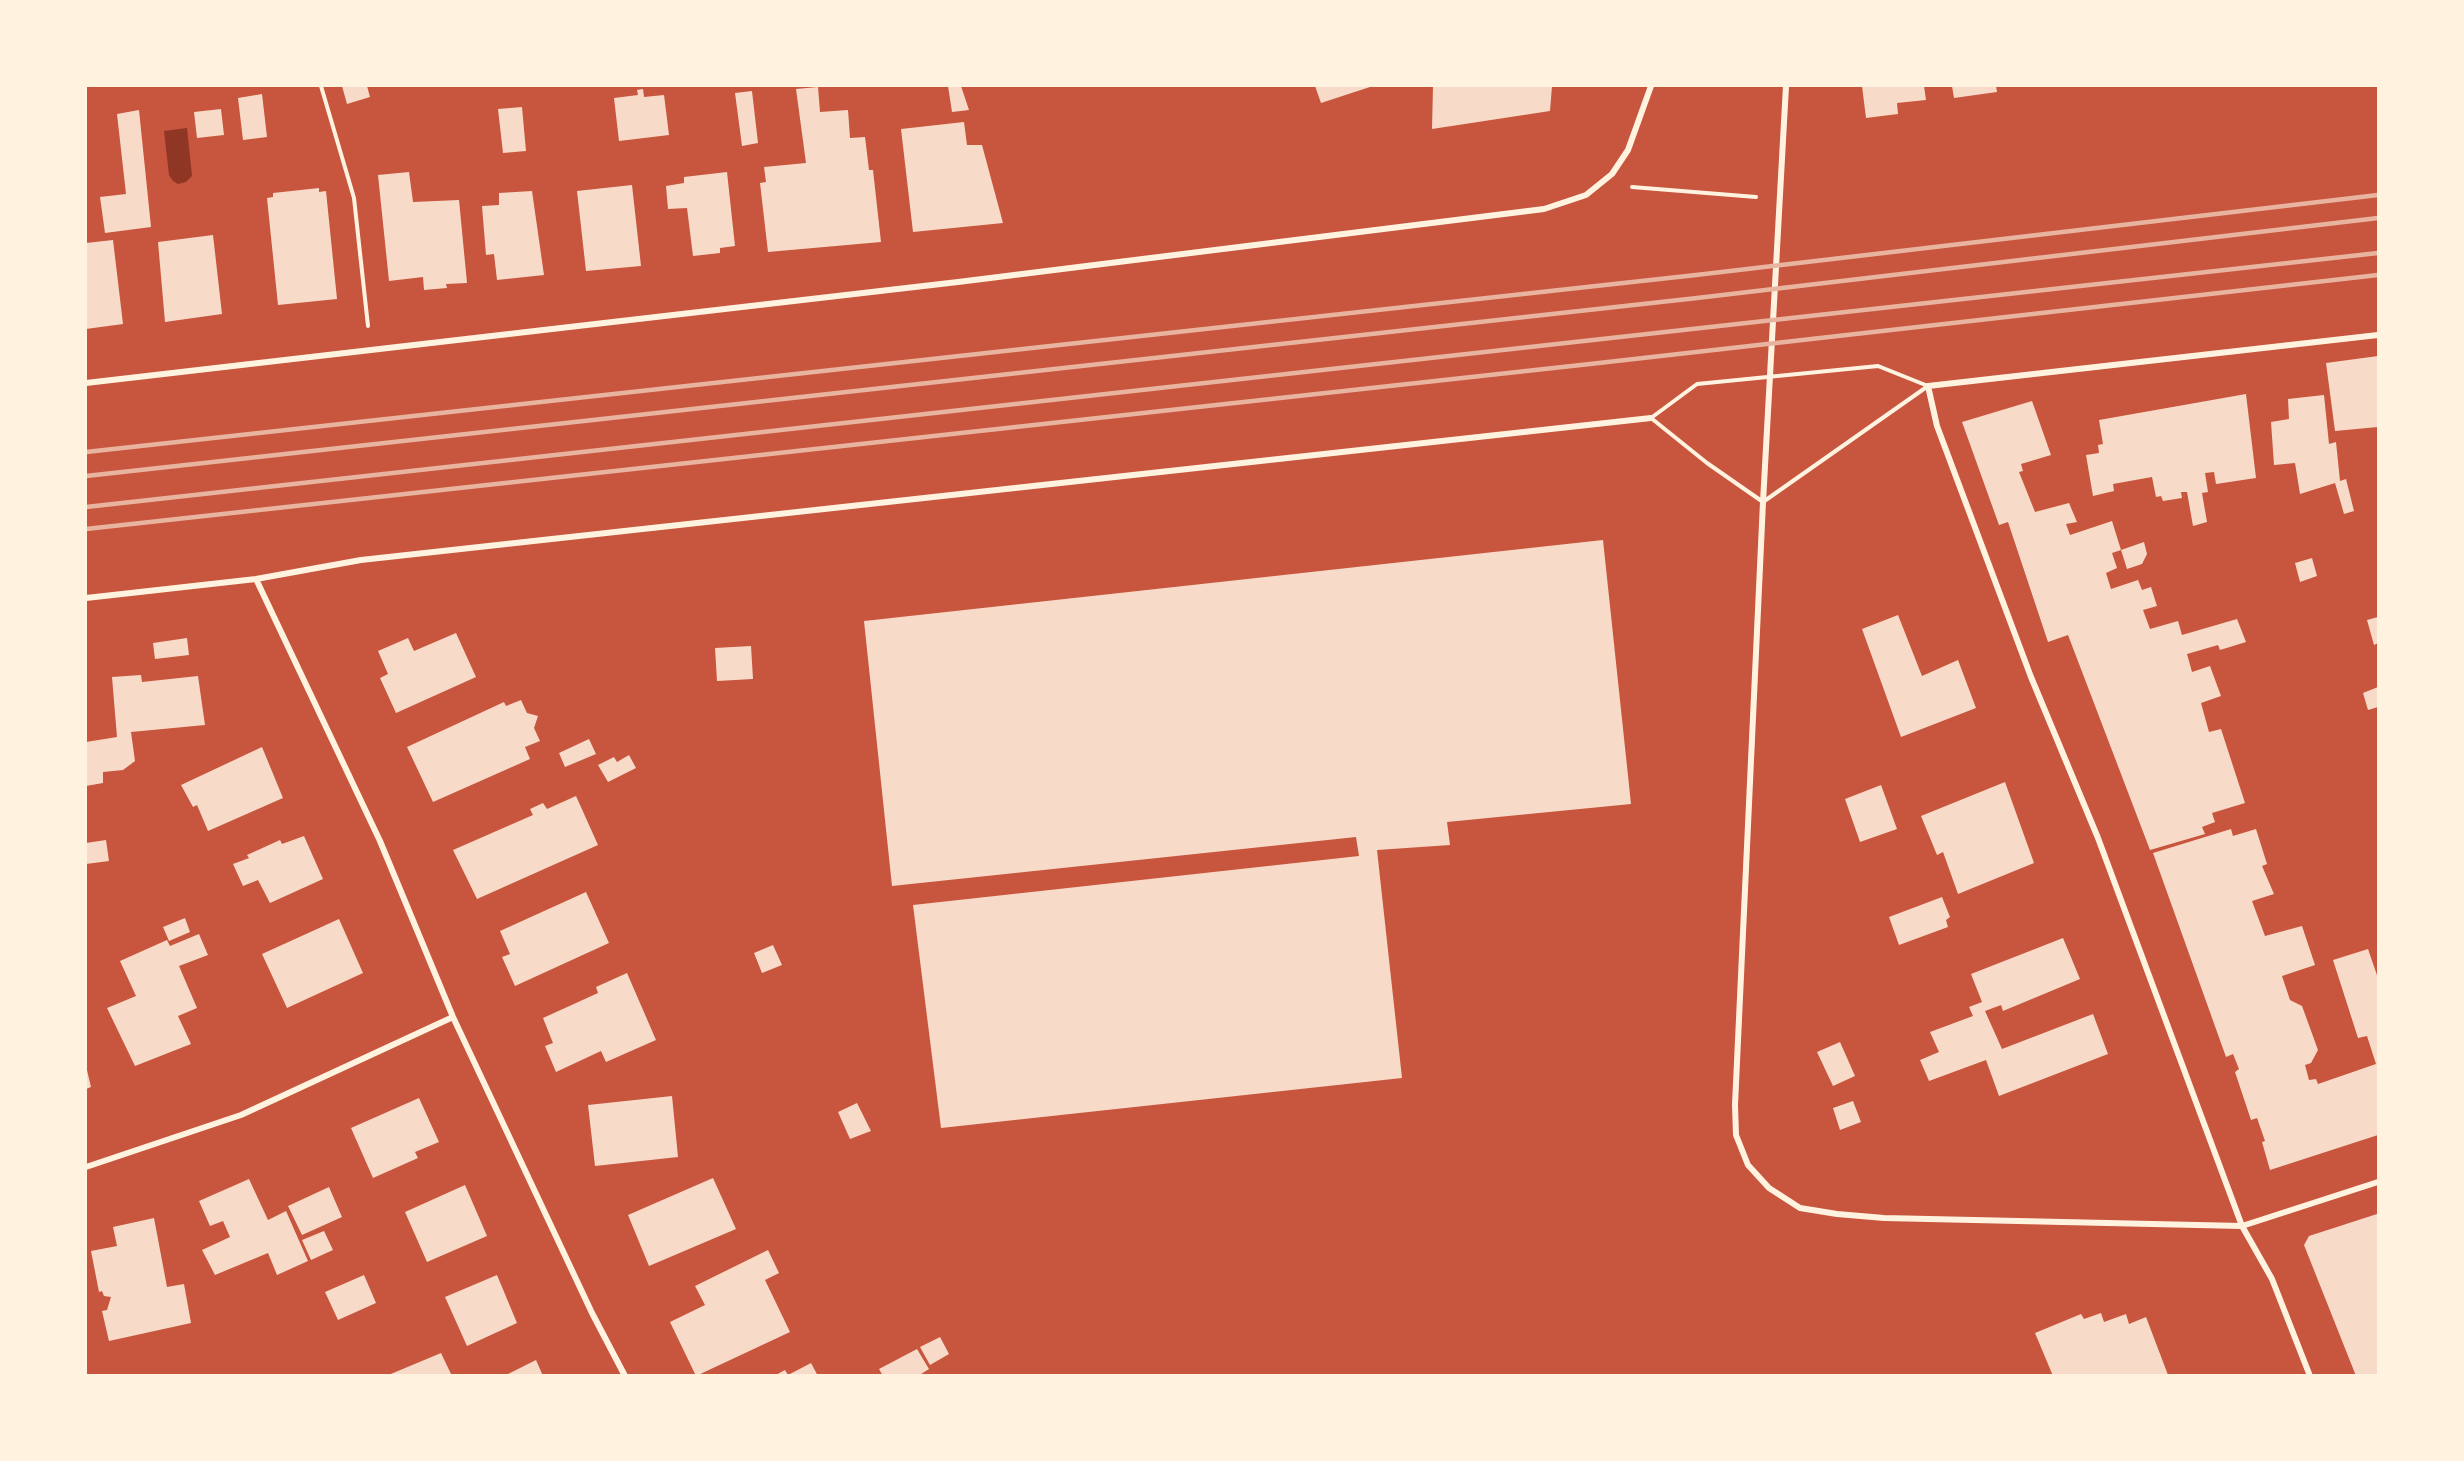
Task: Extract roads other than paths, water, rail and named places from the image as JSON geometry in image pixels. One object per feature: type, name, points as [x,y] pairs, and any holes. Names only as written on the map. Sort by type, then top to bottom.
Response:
[{"type":"street","points":[[86,383],[958,282],[1544,209],[1586,195],[1612,174],[1628,150],[1651,86]]},
{"type":"street","points":[[1786,86],[1763,502],[1735,1105],[1736,1135],[1748,1165],[1769,1188],[1800,1208],[1884,1218],[2242,1226],[2379,1182]]},
{"type":"street","points":[[2310,1376],[2272,1279],[2242,1226],[2098,838],[2031,677],[1936,426],[1928,386],[2379,335]]},
{"type":"street","points":[[86,598],[256,579],[361,560],[1651,418]]},
{"type":"street","points":[[256,579],[380,841],[453,1017],[592,1313],[625,1376]]},
{"type":"street","points":[[86,1167],[241,1115],[453,1017]]},
{"type":"railway","points":[[86,452],[1696,275],[2378,195]]},
{"type":"railway","points":[[86,476],[1697,298],[2378,218]]},
{"type":"railway","points":[[86,507],[2378,253]]},
{"type":"railway","points":[[86,529],[2378,275]]}]
